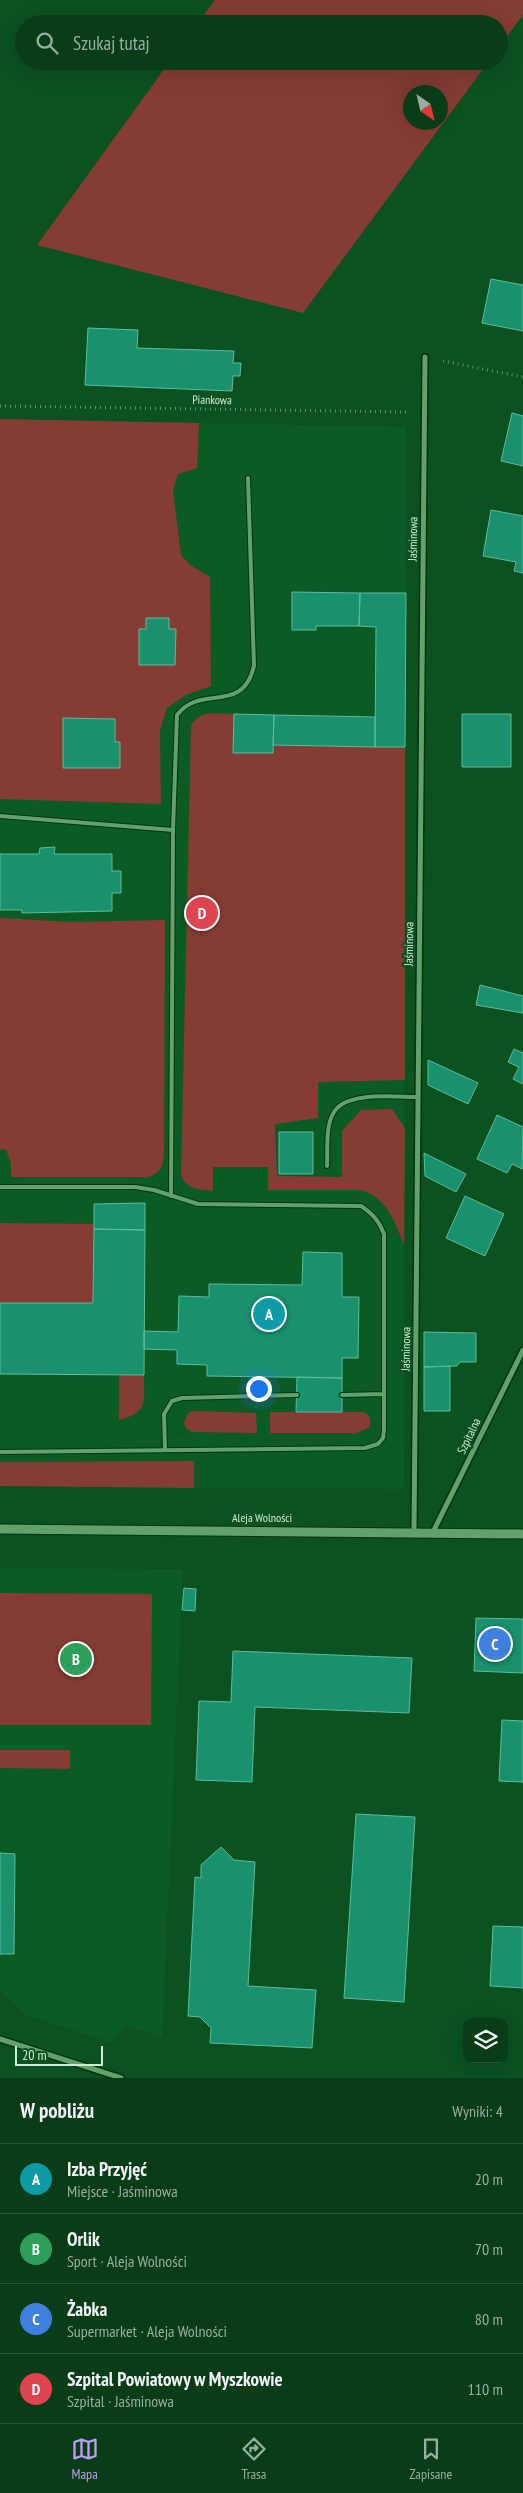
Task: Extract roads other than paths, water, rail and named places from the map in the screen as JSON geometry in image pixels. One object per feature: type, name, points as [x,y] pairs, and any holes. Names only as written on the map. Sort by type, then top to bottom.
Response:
[{"type":"street","name":"Jaśminowa","points":[[414,1532],[424,357]]},
{"type":"street","name":"Szpitalna","points":[[433,1532],[523,1350]]},
{"type":"street","name":"Aleja Wolności","points":[[0,1529],[523,1534]]},
{"type":"street","points":[[0,2039],[120,2078]]},
{"type":"lane","points":[[171,1196],[173,830],[177,715],[190,702],[230,696],[243,689],[250,681],[254,666],[248,478]]},
{"type":"lane","points":[[0,816],[173,830]]},
{"type":"lane","points":[[327,1166],[330,1124],[333,1112],[340,1104],[350,1099],[418,1097]]},
{"type":"lane","points":[[0,1187],[134,1187],[198,1204],[361,1206],[371,1212],[380,1223],[384,1234],[383,1438],[372,1447],[0,1452]]},
{"type":"lane","points":[[342,1395],[384,1394]]},
{"type":"lane","points":[[165,1450],[164,1414],[172,1401],[195,1398],[297,1395]]},
{"type":"place","name":"Szpital Powiatowy w Myszkowie","points":[[202,913]]},
{"type":"place","name":"Izba Przyjęć","points":[[269,1314]]},
{"type":"place","name":"Żabka","points":[[495,1644]]},
{"type":"place","name":"Orlik","points":[[76,1659]]}]
